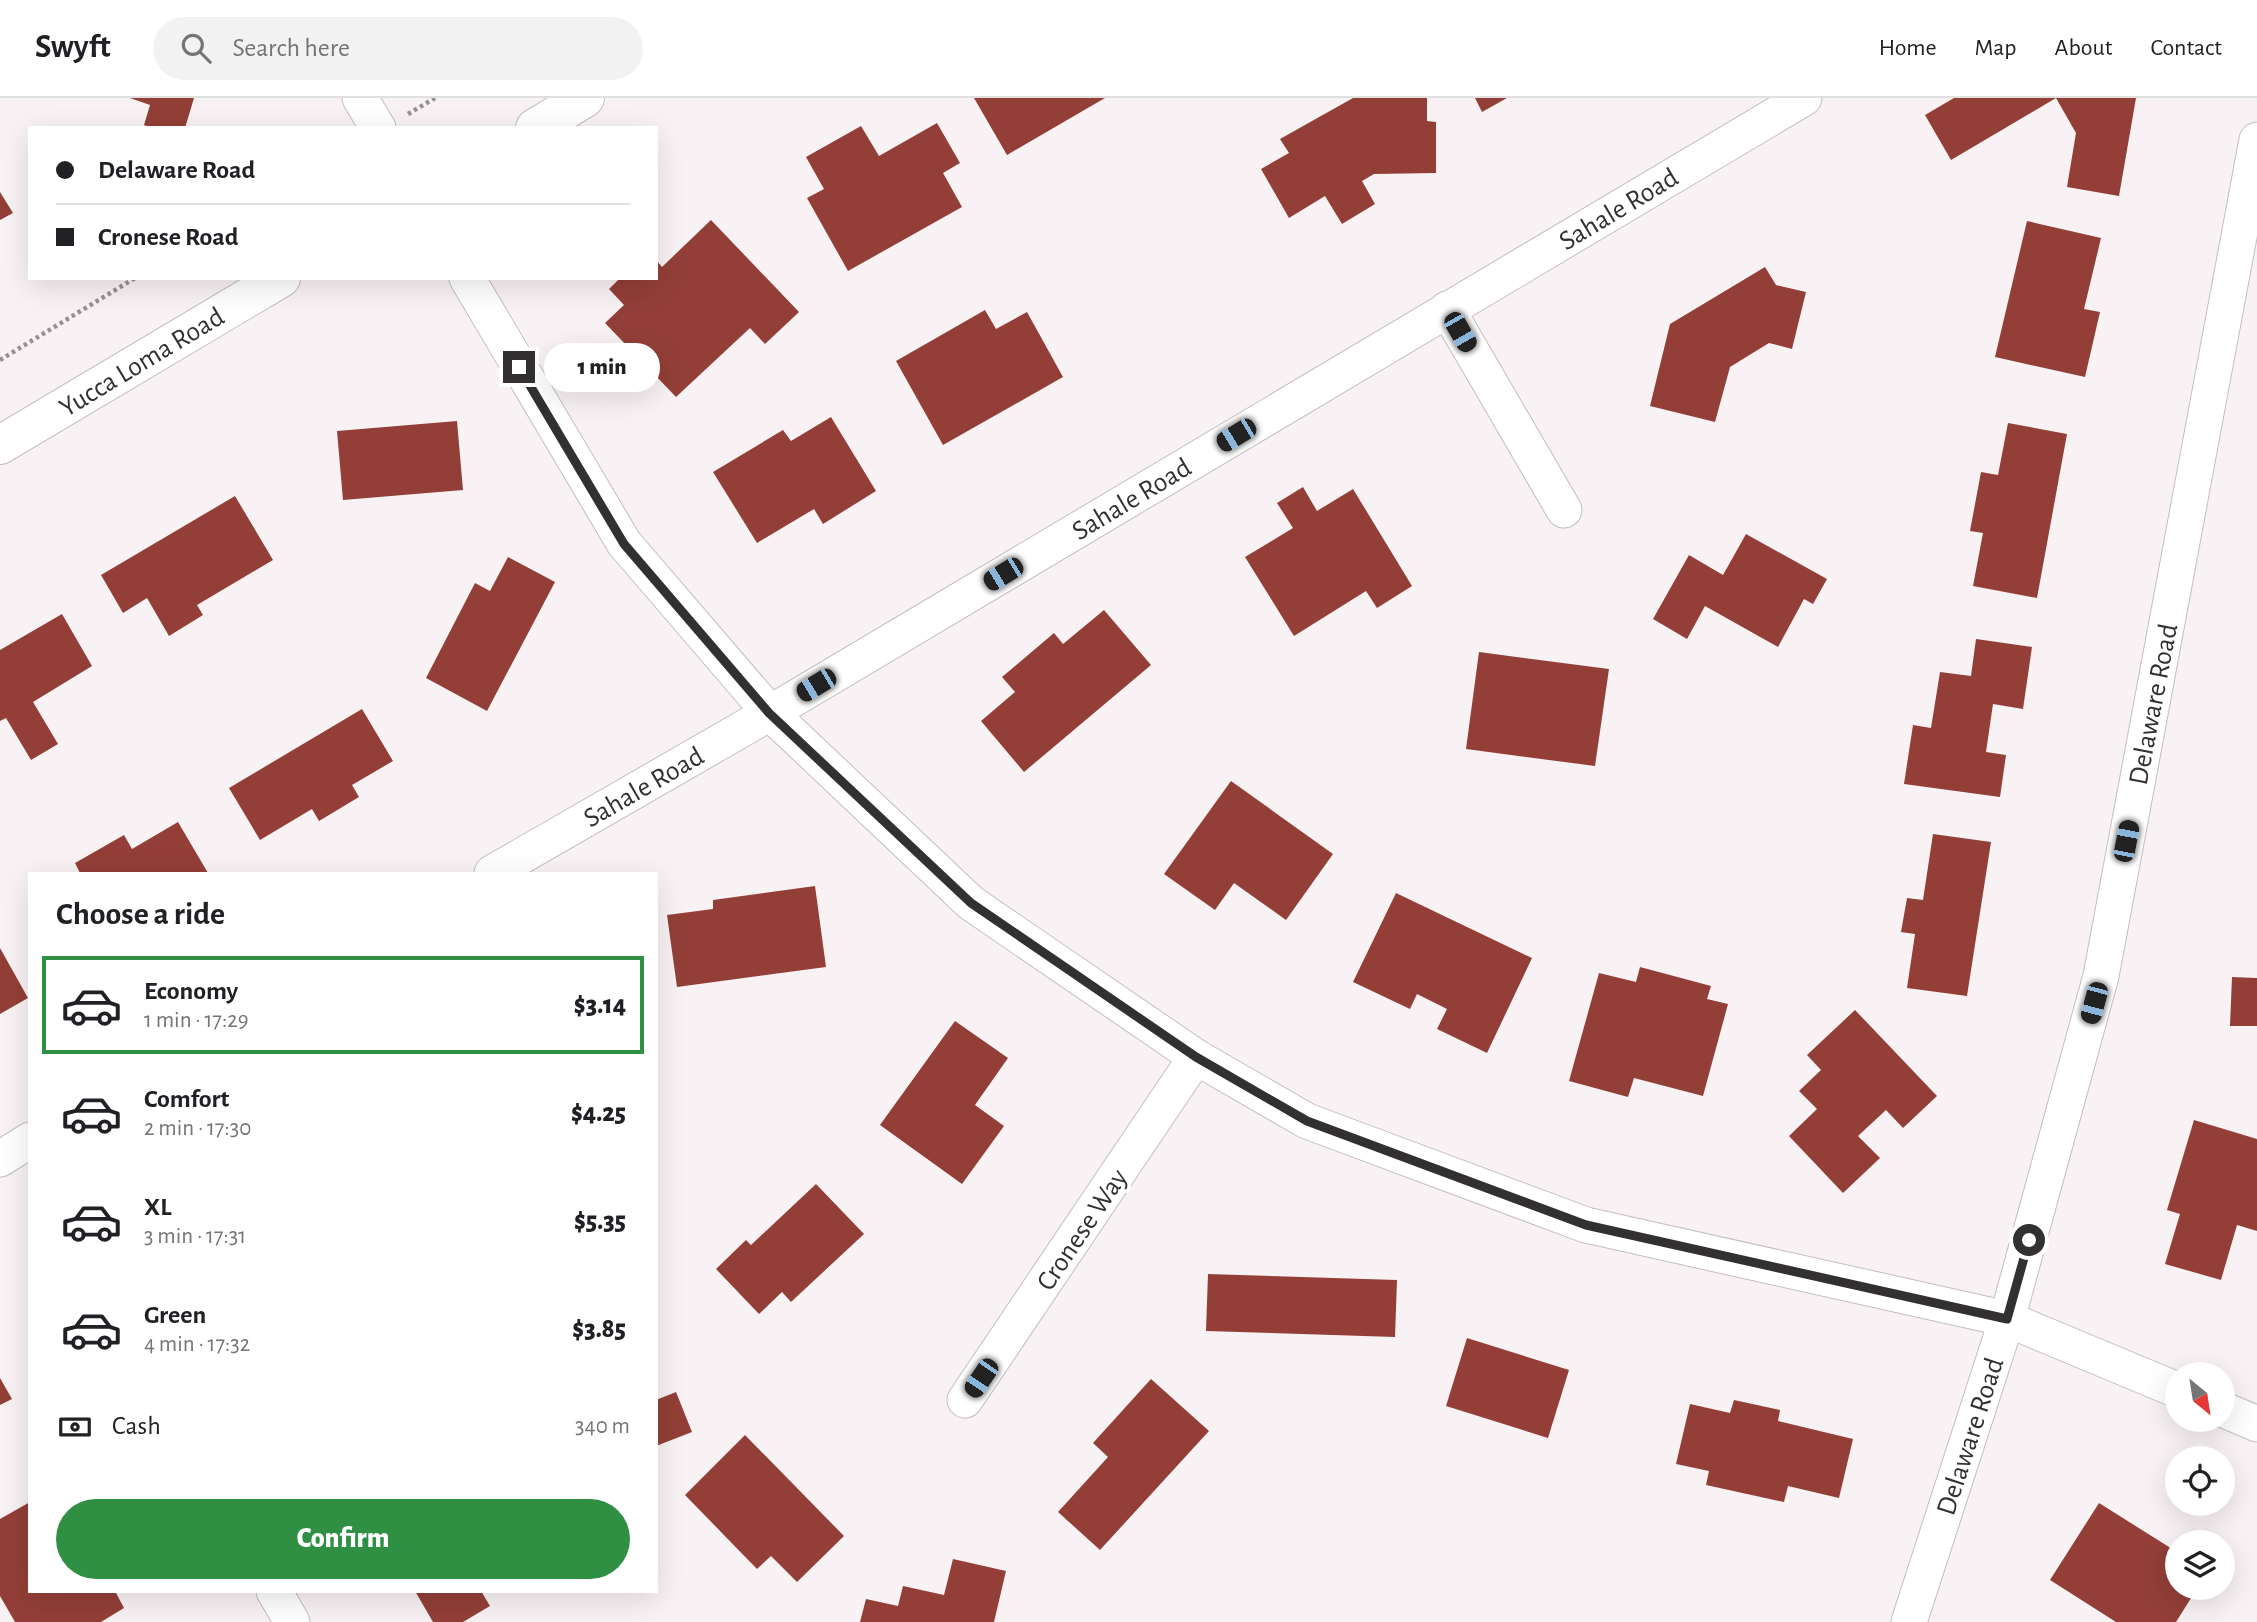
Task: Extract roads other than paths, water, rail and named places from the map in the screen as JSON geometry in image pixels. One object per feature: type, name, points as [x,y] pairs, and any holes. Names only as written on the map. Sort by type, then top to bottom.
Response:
[{"type":"main road","points":[[538,126],[585,98]]},
{"type":"main road","name":"Yucca Loma Road","points":[[0,445],[278,280]]},
{"type":"street","points":[[360,98],[392,121]]},
{"type":"street","name":"Sahale Road","points":[[494,872],[769,713],[1804,98]]},
{"type":"street","name":"Delaware Road","points":[[1909,1622],[2007,1319],[2101,976],[2257,140]]},
{"type":"street","points":[[468,280],[624,544],[769,713],[971,903],[1196,1057],[1307,1121],[1586,1225],[2007,1319],[2165,1385]]},
{"type":"street","points":[[1447,309],[1564,510]]},
{"type":"street","name":"Cronese Way","points":[[965,1401],[1196,1057]]},
{"type":"street","points":[[2235,1415],[2257,1424]]},
{"type":"street","points":[[275,1593],[292,1622]]}]
